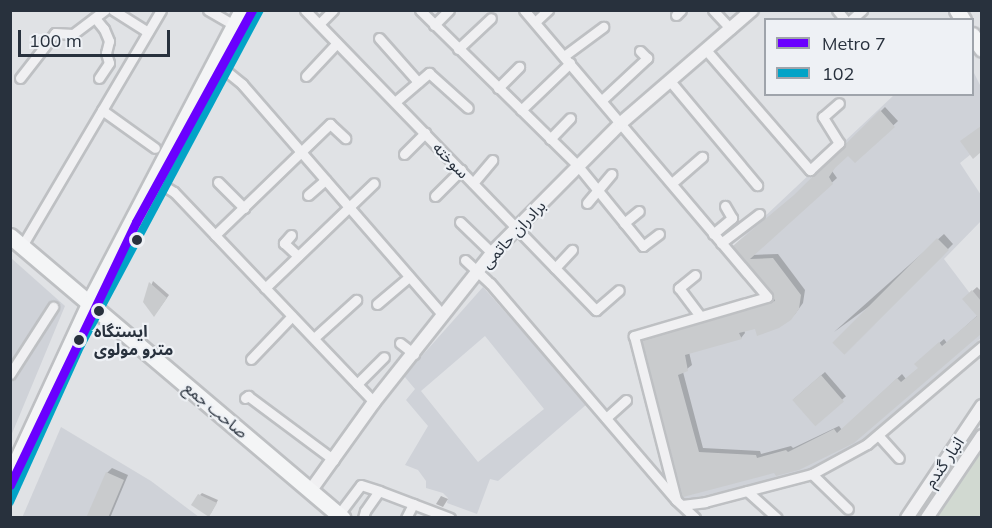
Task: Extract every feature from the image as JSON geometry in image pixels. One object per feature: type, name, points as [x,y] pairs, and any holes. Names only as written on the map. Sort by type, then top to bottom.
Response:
[{"type":"main road","points":[[10,475],[89,303],[242,10]]},
{"type":"main road","name":"صاحب جمع","points":[[16,241],[341,516]]},
{"type":"street","points":[[20,78],[55,33],[73,34],[105,10]]},
{"type":"street","points":[[113,10],[148,32]]},
{"type":"street","points":[[16,241],[102,110],[161,10]]},
{"type":"street","points":[[208,10],[234,25]]},
{"type":"street","name":"سوخته","points":[[305,10],[596,310],[619,290]]},
{"type":"street","points":[[319,24],[333,10]]},
{"type":"street","points":[[420,10],[578,166],[643,246],[659,234]]},
{"type":"street","points":[[434,25],[449,10]]},
{"type":"street","points":[[524,10],[767,297],[633,336],[679,502]]},
{"type":"street","points":[[536,22],[548,10]]},
{"type":"street","points":[[713,10],[731,29]]},
{"type":"street","name":"برادران حاتمی","points":[[311,490],[374,402],[492,253],[621,123],[752,10]]},
{"type":"street","points":[[95,18],[104,29],[109,41],[106,53],[109,63],[99,78]]},
{"type":"street","points":[[458,49],[491,18]]},
{"type":"street","points":[[521,110],[567,59],[603,27]]},
{"type":"street","points":[[379,38],[418,82]]},
{"type":"street","points":[[306,76],[337,43]]},
{"type":"street","points":[[706,50],[810,170],[839,143],[823,117],[839,103]]},
{"type":"street","points":[[602,100],[647,58],[640,51]]},
{"type":"street","points":[[215,62],[242,84],[443,315]]},
{"type":"street","points":[[498,88],[519,67]]},
{"type":"street","points":[[394,102],[429,73],[468,108]]},
{"type":"street","points":[[670,81],[757,185]]},
{"type":"street","points":[[102,110],[155,148]]},
{"type":"street","points":[[550,139],[570,118]]},
{"type":"street","points":[[215,235],[302,153],[330,123],[345,138]]},
{"type":"street","points":[[404,154],[425,133]]},
{"type":"street","points":[[672,183],[702,157]]},
{"type":"street","points":[[473,183],[492,160]]},
{"type":"street","points":[[435,196],[461,170]]},
{"type":"street","points":[[587,203],[611,174]]},
{"type":"street","points":[[154,180],[174,192],[374,402]]},
{"type":"street","points":[[308,195],[325,180]]},
{"type":"street","points":[[218,182],[244,208]]},
{"type":"street","points":[[265,288],[374,183]]},
{"type":"street","points":[[713,234],[732,218],[726,206]]},
{"type":"street","points":[[624,223],[639,211]]},
{"type":"street","points":[[721,243],[759,214]]},
{"type":"street","points":[[460,222],[492,253]]},
{"type":"street","points":[[291,235],[284,243],[298,256]]},
{"type":"street","points":[[555,268],[572,250]]},
{"type":"street","points":[[465,260],[479,270],[679,502],[696,518]]},
{"type":"street","points":[[695,274],[679,288],[700,316]]},
{"type":"street","points":[[377,304],[409,277]]},
{"type":"street","points":[[314,339],[356,300]]},
{"type":"street","points":[[10,374],[53,307]]},
{"type":"street","points":[[251,359],[292,316]]},
{"type":"street","points":[[400,343],[414,354]]},
{"type":"street","points":[[679,502],[747,491],[812,474],[867,444],[981,346]]},
{"type":"street","points":[[357,384],[384,357]]},
{"type":"street","points":[[245,398],[248,396],[334,460]]},
{"type":"street","points":[[606,418],[626,399]]},
{"type":"street","name":"انبار گندم","points":[[907,518],[981,406]]},
{"type":"street","points":[[878,435],[899,458]]},
{"type":"street","name":"انبار گندم","points":[[927,518],[981,436]]},
{"type":"street","points":[[812,474],[848,509]]},
{"type":"street","points":[[341,516],[361,485],[450,518]]},
{"type":"street","points":[[363,518],[365,511],[379,491]]},
{"type":"street","points":[[747,491],[777,518]]},
{"type":"street","points":[[407,517],[413,504]]},
{"type":"shaded area","points":[[974,73],[981,87],[981,146],[960,163],[981,195],[981,221],[944,259],[981,308],[981,338],[866,441],[811,471],[681,501],[636,337],[774,301],[730,249],[893,96],[974,96]]},
{"type":"shaded area","points":[[11,258],[65,306],[11,436]]},
{"type":"shaded area","points":[[483,287],[587,404],[498,481],[490,479],[477,514],[447,503],[448,498],[443,493],[426,488],[426,481],[418,470],[405,465],[428,426],[406,400],[415,389],[404,376]],"holes":[[[485,336],[544,409],[478,462],[421,391]]]},
{"type":"shaded area","points":[[61,427],[151,481],[199,517],[22,518]]},
{"type":"shaded area","points":[[981,448],[981,517],[937,517]]},
{"type":"building","points":[[880,110],[895,127],[855,163],[848,156],[829,177],[833,184],[750,259],[773,258],[801,295],[799,309],[791,320],[779,328],[757,336],[755,329],[739,333],[742,339],[685,355],[688,371],[678,375],[699,452],[756,455],[757,458],[786,450],[788,452],[834,429],[837,433],[897,378],[901,382],[918,368],[914,364],[939,342],[942,346],[977,316],[962,299],[972,290],[981,301],[981,334],[854,443],[799,470],[776,476],[774,473],[683,497],[642,341],[775,301],[772,293],[733,246],[794,195]]},
{"type":"building","points":[[981,126],[981,152],[973,159],[960,141]]},
{"type":"building","points":[[937,238],[949,250],[844,355],[832,343]]},
{"type":"building","points":[[149,282],[167,298],[154,317],[143,302]]},
{"type":"building","points":[[821,375],[844,401],[815,426],[792,400]]},
{"type":"building","points":[[106,472],[124,480],[108,518],[86,518]]},
{"type":"building","points":[[198,494],[217,503],[209,517],[191,505]]},
{"type":"metro line","name":"7","points":[[10,485],[136,222],[252,10]]},
{"type":"transit line","name":"102","points":[[10,502],[81,345],[260,10]]},
{"type":"place","name":"ایستگاه مترو مولوی","points":[[79,340]]}]
